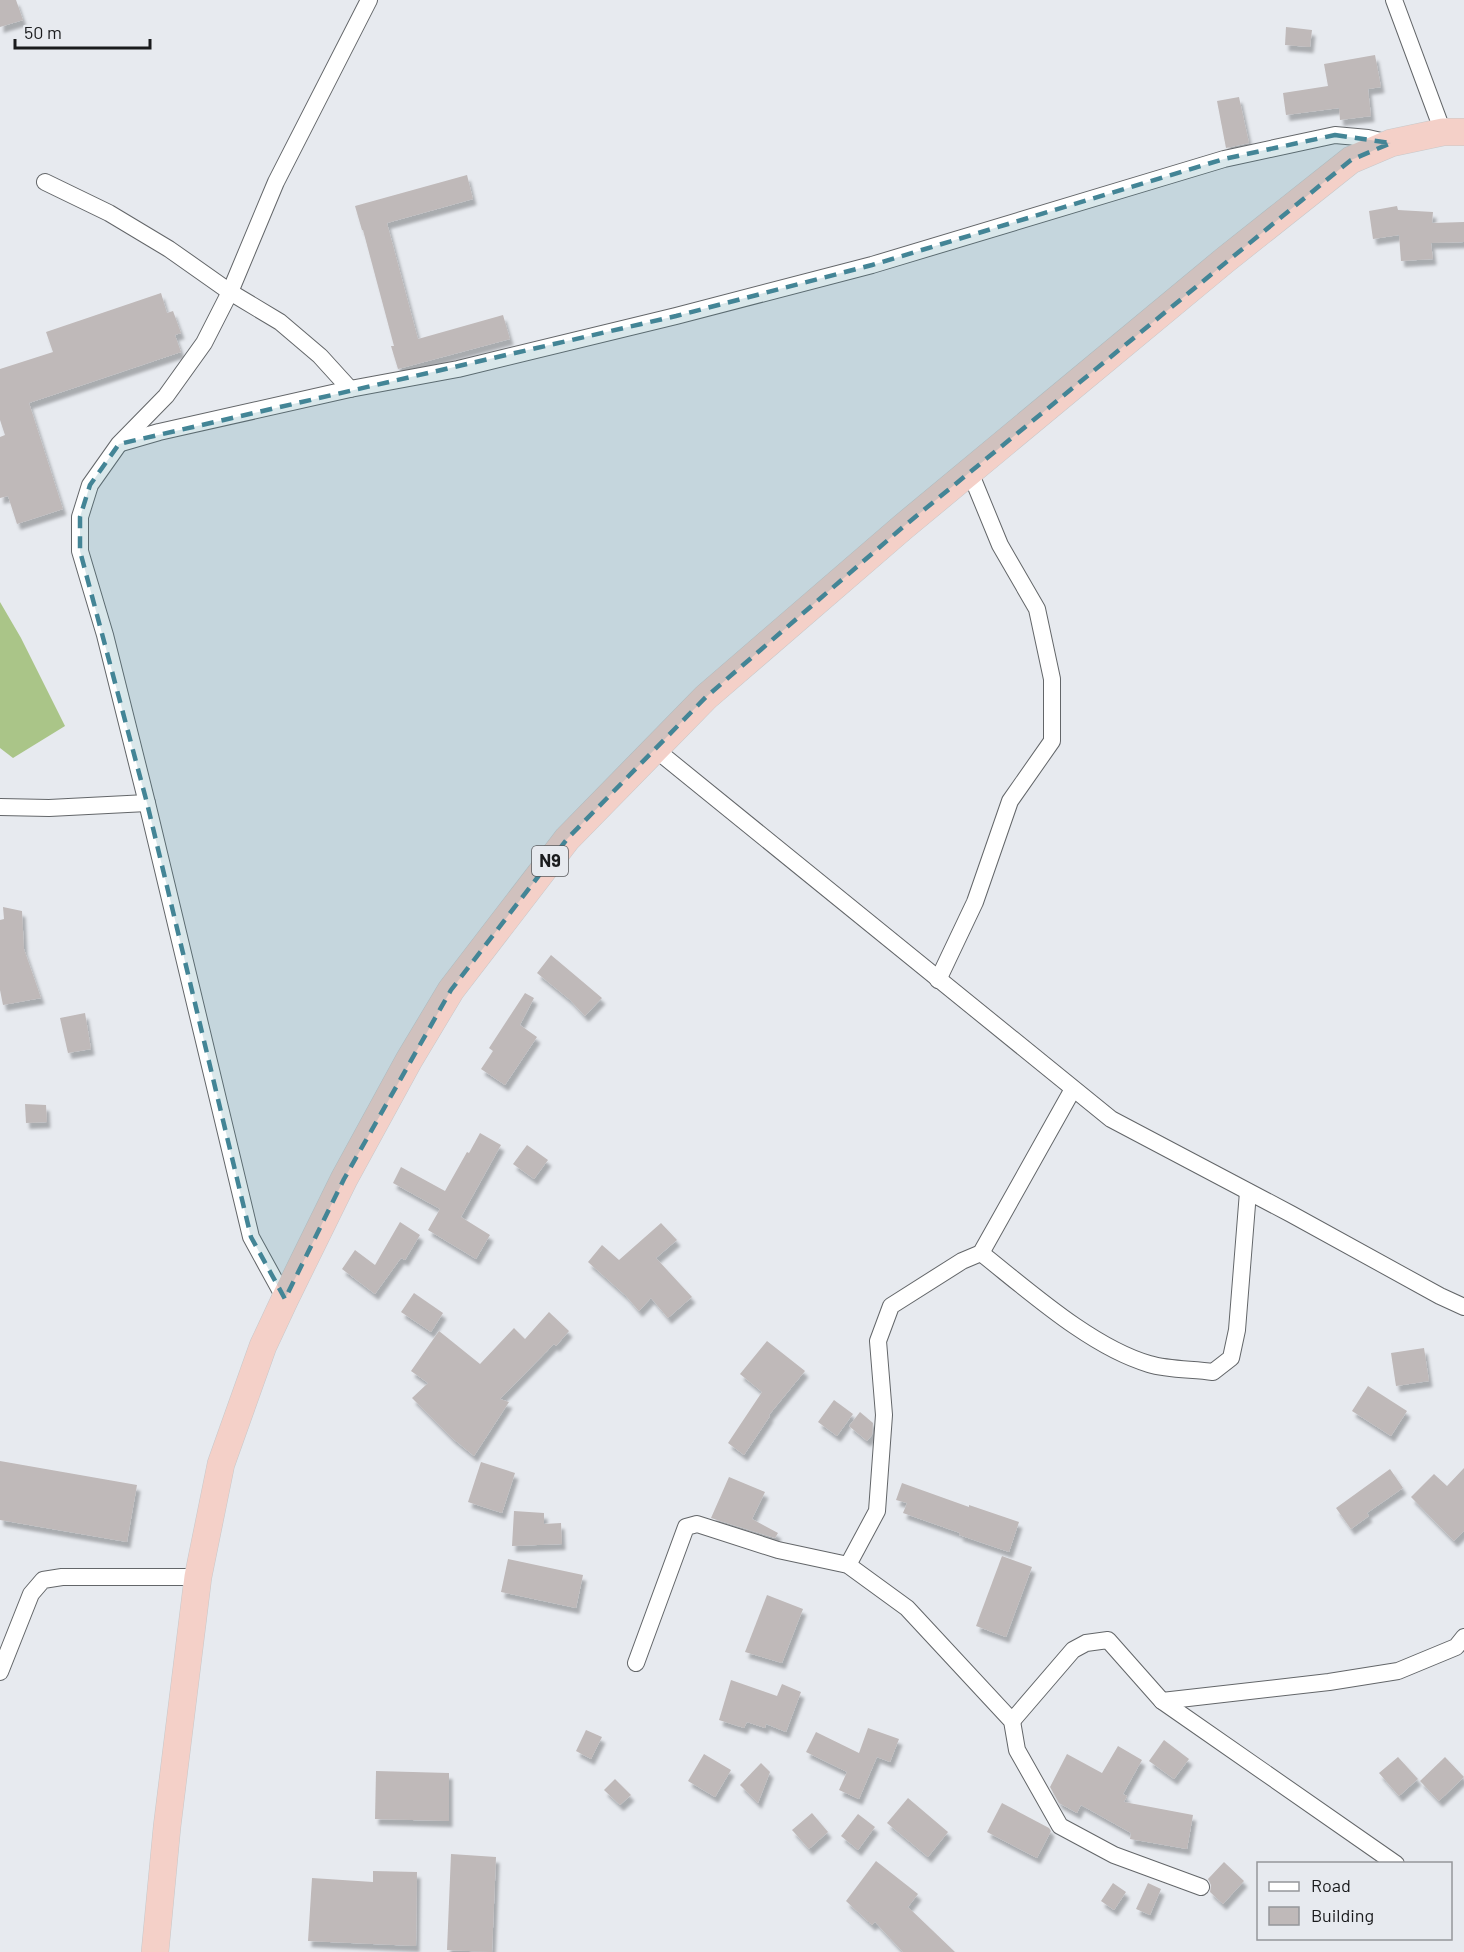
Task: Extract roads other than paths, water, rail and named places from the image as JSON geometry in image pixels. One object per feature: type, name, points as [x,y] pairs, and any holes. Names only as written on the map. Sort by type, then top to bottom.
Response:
[{"type":"highway","name":"N9","points":[[155,1952],[167,1827],[198,1577],[221,1464],[263,1346],[285,1299],[344,1179],[409,1060],[451,990],[567,839],[706,697],[970,472],[1225,260],[1351,160],[1391,143],[1454,132]]},
{"type":"street","points":[[285,1299],[250,1237],[147,803],[105,635],[80,551],[80,517],[90,485],[119,444],[166,396],[204,343],[230,292],[276,182],[369,0]]},
{"type":"street","points":[[1394,0],[1454,132]]},
{"type":"street","points":[[119,444],[159,432],[351,389],[458,369],[676,316],[860,268],[1224,159],[1335,135],[1391,143]]},
{"type":"street","points":[[45,182],[109,213],[169,249],[230,292],[280,322],[320,356],[351,389]]},
{"type":"street","points":[[938,980],[975,902],[1010,801],[1052,741],[1052,679],[1037,609],[1000,545],[970,472]]},
{"type":"street","points":[[655,749],[1110,1119],[1464,1307]]},
{"type":"street","points":[[0,807],[49,808],[147,803]]},
{"type":"street","points":[[848,1565],[877,1511],[884,1415],[878,1341],[891,1306],[962,1261],[981,1254],[1073,1089]]},
{"type":"street","points":[[981,1254],[1054,1311],[1110,1348],[1150,1364],[1213,1372],[1231,1359],[1237,1330],[1248,1191]]},
{"type":"street","points":[[636,1663],[686,1527],[697,1524],[778,1550],[848,1565],[907,1608],[1012,1721],[1017,1750],[1060,1826],[1114,1855],[1201,1887]]},
{"type":"street","points":[[0,1672],[31,1594],[43,1580],[62,1577],[198,1577]]},
{"type":"street","points":[[1162,1701],[1329,1682],[1398,1671],[1456,1647],[1464,1637]]},
{"type":"street","points":[[1012,1721],[1073,1650],[1086,1643],[1108,1640],[1162,1701],[1395,1862]]}]
